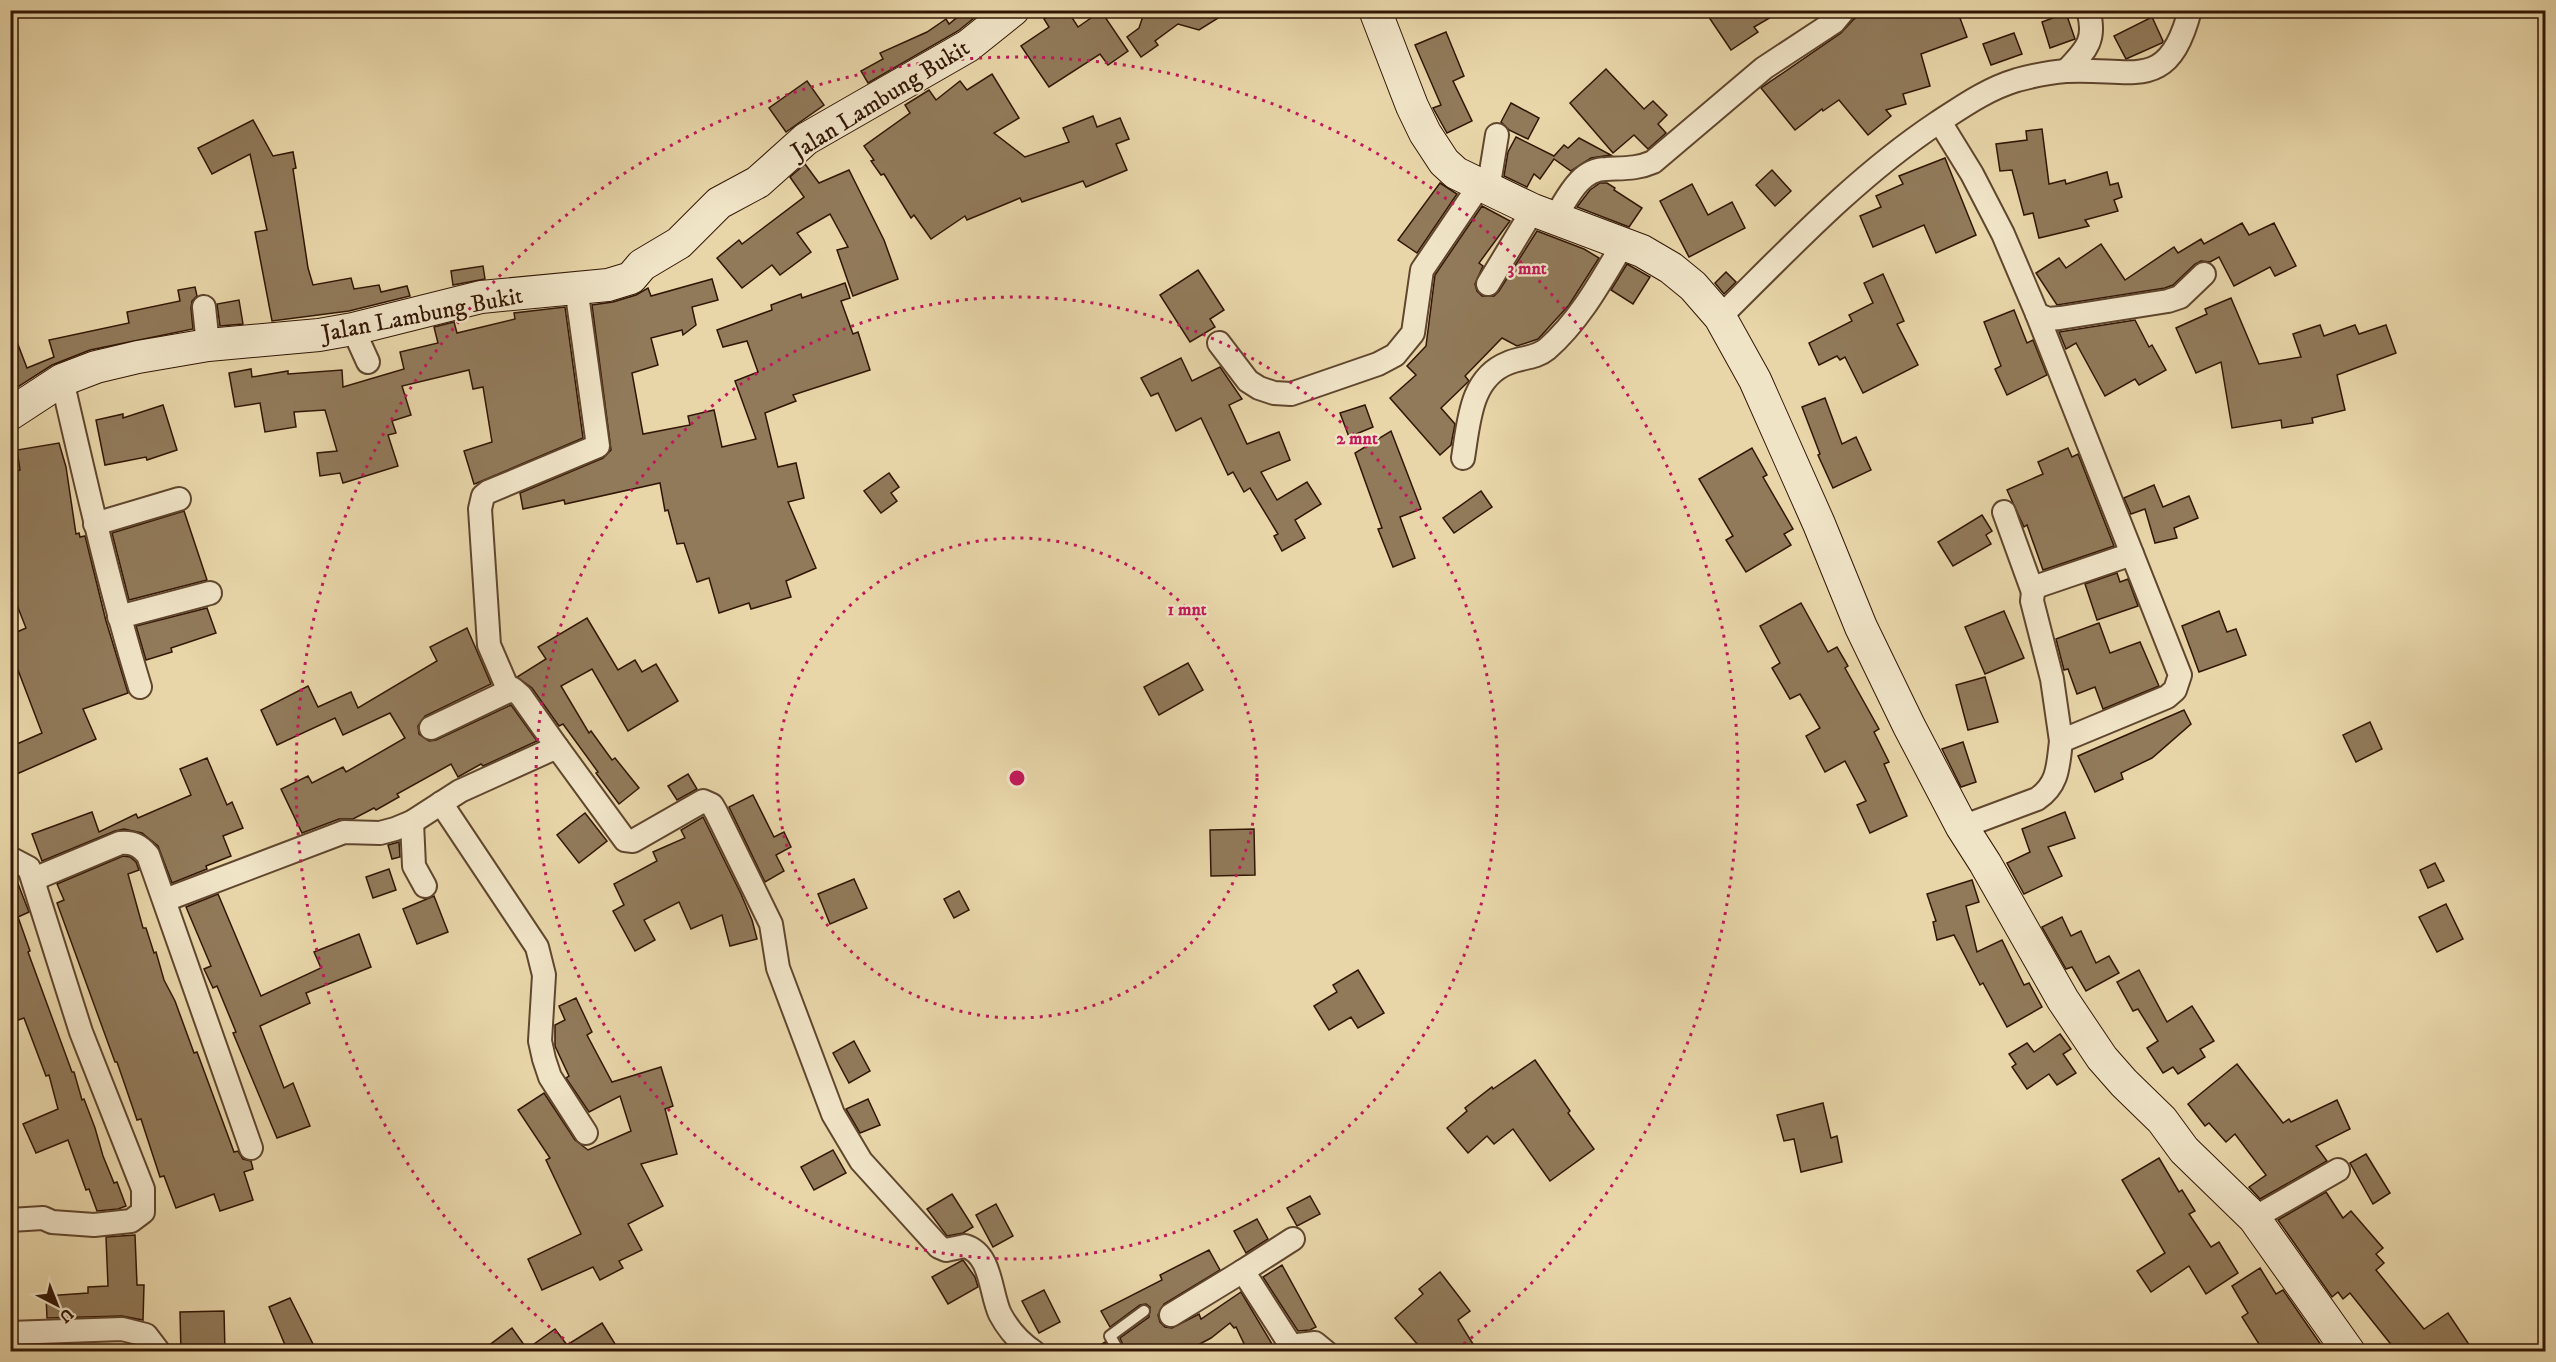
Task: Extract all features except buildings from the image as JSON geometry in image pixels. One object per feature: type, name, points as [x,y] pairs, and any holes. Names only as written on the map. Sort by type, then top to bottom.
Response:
[{"type":"street","name":"Jalan Lambung Bukit","points":[[10,414],[62,380],[96,366],[208,345],[278,340],[353,329],[482,297],[608,285],[631,278],[642,265],[678,243],[719,203],[758,182],[806,139],[968,46],[1012,10]]},
{"type":"street","points":[[1376,10],[1412,106],[1425,133],[1444,162],[1456,173],[1543,215],[1642,251],[1671,268],[1693,286],[1720,317],[1755,380],[1820,524],[1861,627],[1962,826],[2063,1000],[2102,1058],[2162,1120],[2184,1150],[2254,1218],[2349,1352]]},
{"type":"street","points":[[1488,284],[1543,215],[1581,179],[1591,172],[1604,168],[1624,170],[1653,162],[1755,75],[1834,22],[1844,10]]},
{"type":"street","points":[[2066,71],[2085,51],[2092,32],[2088,10]]},
{"type":"street","points":[[1720,317],[1825,213],[1880,164],[1940,122],[1987,92],[2018,80],[2066,71],[2140,74],[2154,70],[2175,51],[2190,10]]},
{"type":"street","points":[[1940,122],[1972,174],[2003,234],[2181,675],[2179,683],[2166,697],[2061,741]]},
{"type":"street","points":[[1219,343],[1248,381],[1274,393],[1290,394],[1378,364],[1395,355],[1413,333],[1422,270],[1484,188],[1497,135]]},
{"type":"street","points":[[1463,458],[1474,396],[1483,380],[1509,362],[1531,358],[1544,351],[1558,338],[1592,295],[1623,244]]},
{"type":"street","points":[[2037,314],[2048,319],[2060,318],[2168,301],[2180,297],[2204,274]]},
{"type":"street","points":[[508,689],[489,645],[480,509],[483,496],[488,492],[598,446],[576,287]]},
{"type":"street","points":[[204,307],[208,345]]},
{"type":"street","points":[[353,329],[368,362]]},
{"type":"street","points":[[62,380],[95,524],[140,687]]},
{"type":"street","points":[[95,524],[179,499]]},
{"type":"street","points":[[1962,826],[2037,799],[2047,792],[2057,776],[2061,741],[2052,680],[2032,601],[2033,592],[2004,512]]},
{"type":"street","points":[[2033,592],[2038,586],[2132,554]]},
{"type":"street","points":[[119,617],[210,593]]},
{"type":"street","points":[[431,728],[508,689],[513,689],[521,696],[625,840],[633,841],[703,801],[712,805],[771,924],[778,968],[787,996],[833,1114],[844,1135],[880,1184],[939,1247],[946,1250],[965,1246],[974,1250],[982,1259],[999,1311],[1009,1329],[1034,1352]]},
{"type":"street","points":[[165,900],[345,832],[380,833],[412,822],[460,790],[557,747]]},
{"type":"street","points":[[441,803],[537,946],[544,975],[540,1041],[544,1059],[550,1077],[585,1133]]},
{"type":"street","points":[[412,822],[414,866],[424,886]]},
{"type":"street","points":[[34,879],[120,843],[130,842],[140,846],[148,855],[251,1148]]},
{"type":"street","points":[[10,858],[29,868],[34,879],[81,1032],[143,1189],[145,1206],[143,1212],[131,1221],[94,1225],[52,1222],[43,1218],[10,1220]]},
{"type":"street","points":[[2254,1218],[2337,1170]]},
{"type":"street","points":[[1171,1315],[1293,1239]]},
{"type":"street","points":[[1243,1271],[1290,1350],[1315,1343],[1326,1352]]},
{"type":"street","points":[[10,1333],[41,1342],[123,1329],[146,1335],[159,1352]]},
{"type":"lane","points":[[1119,1352],[1110,1336],[1144,1311]]}]
